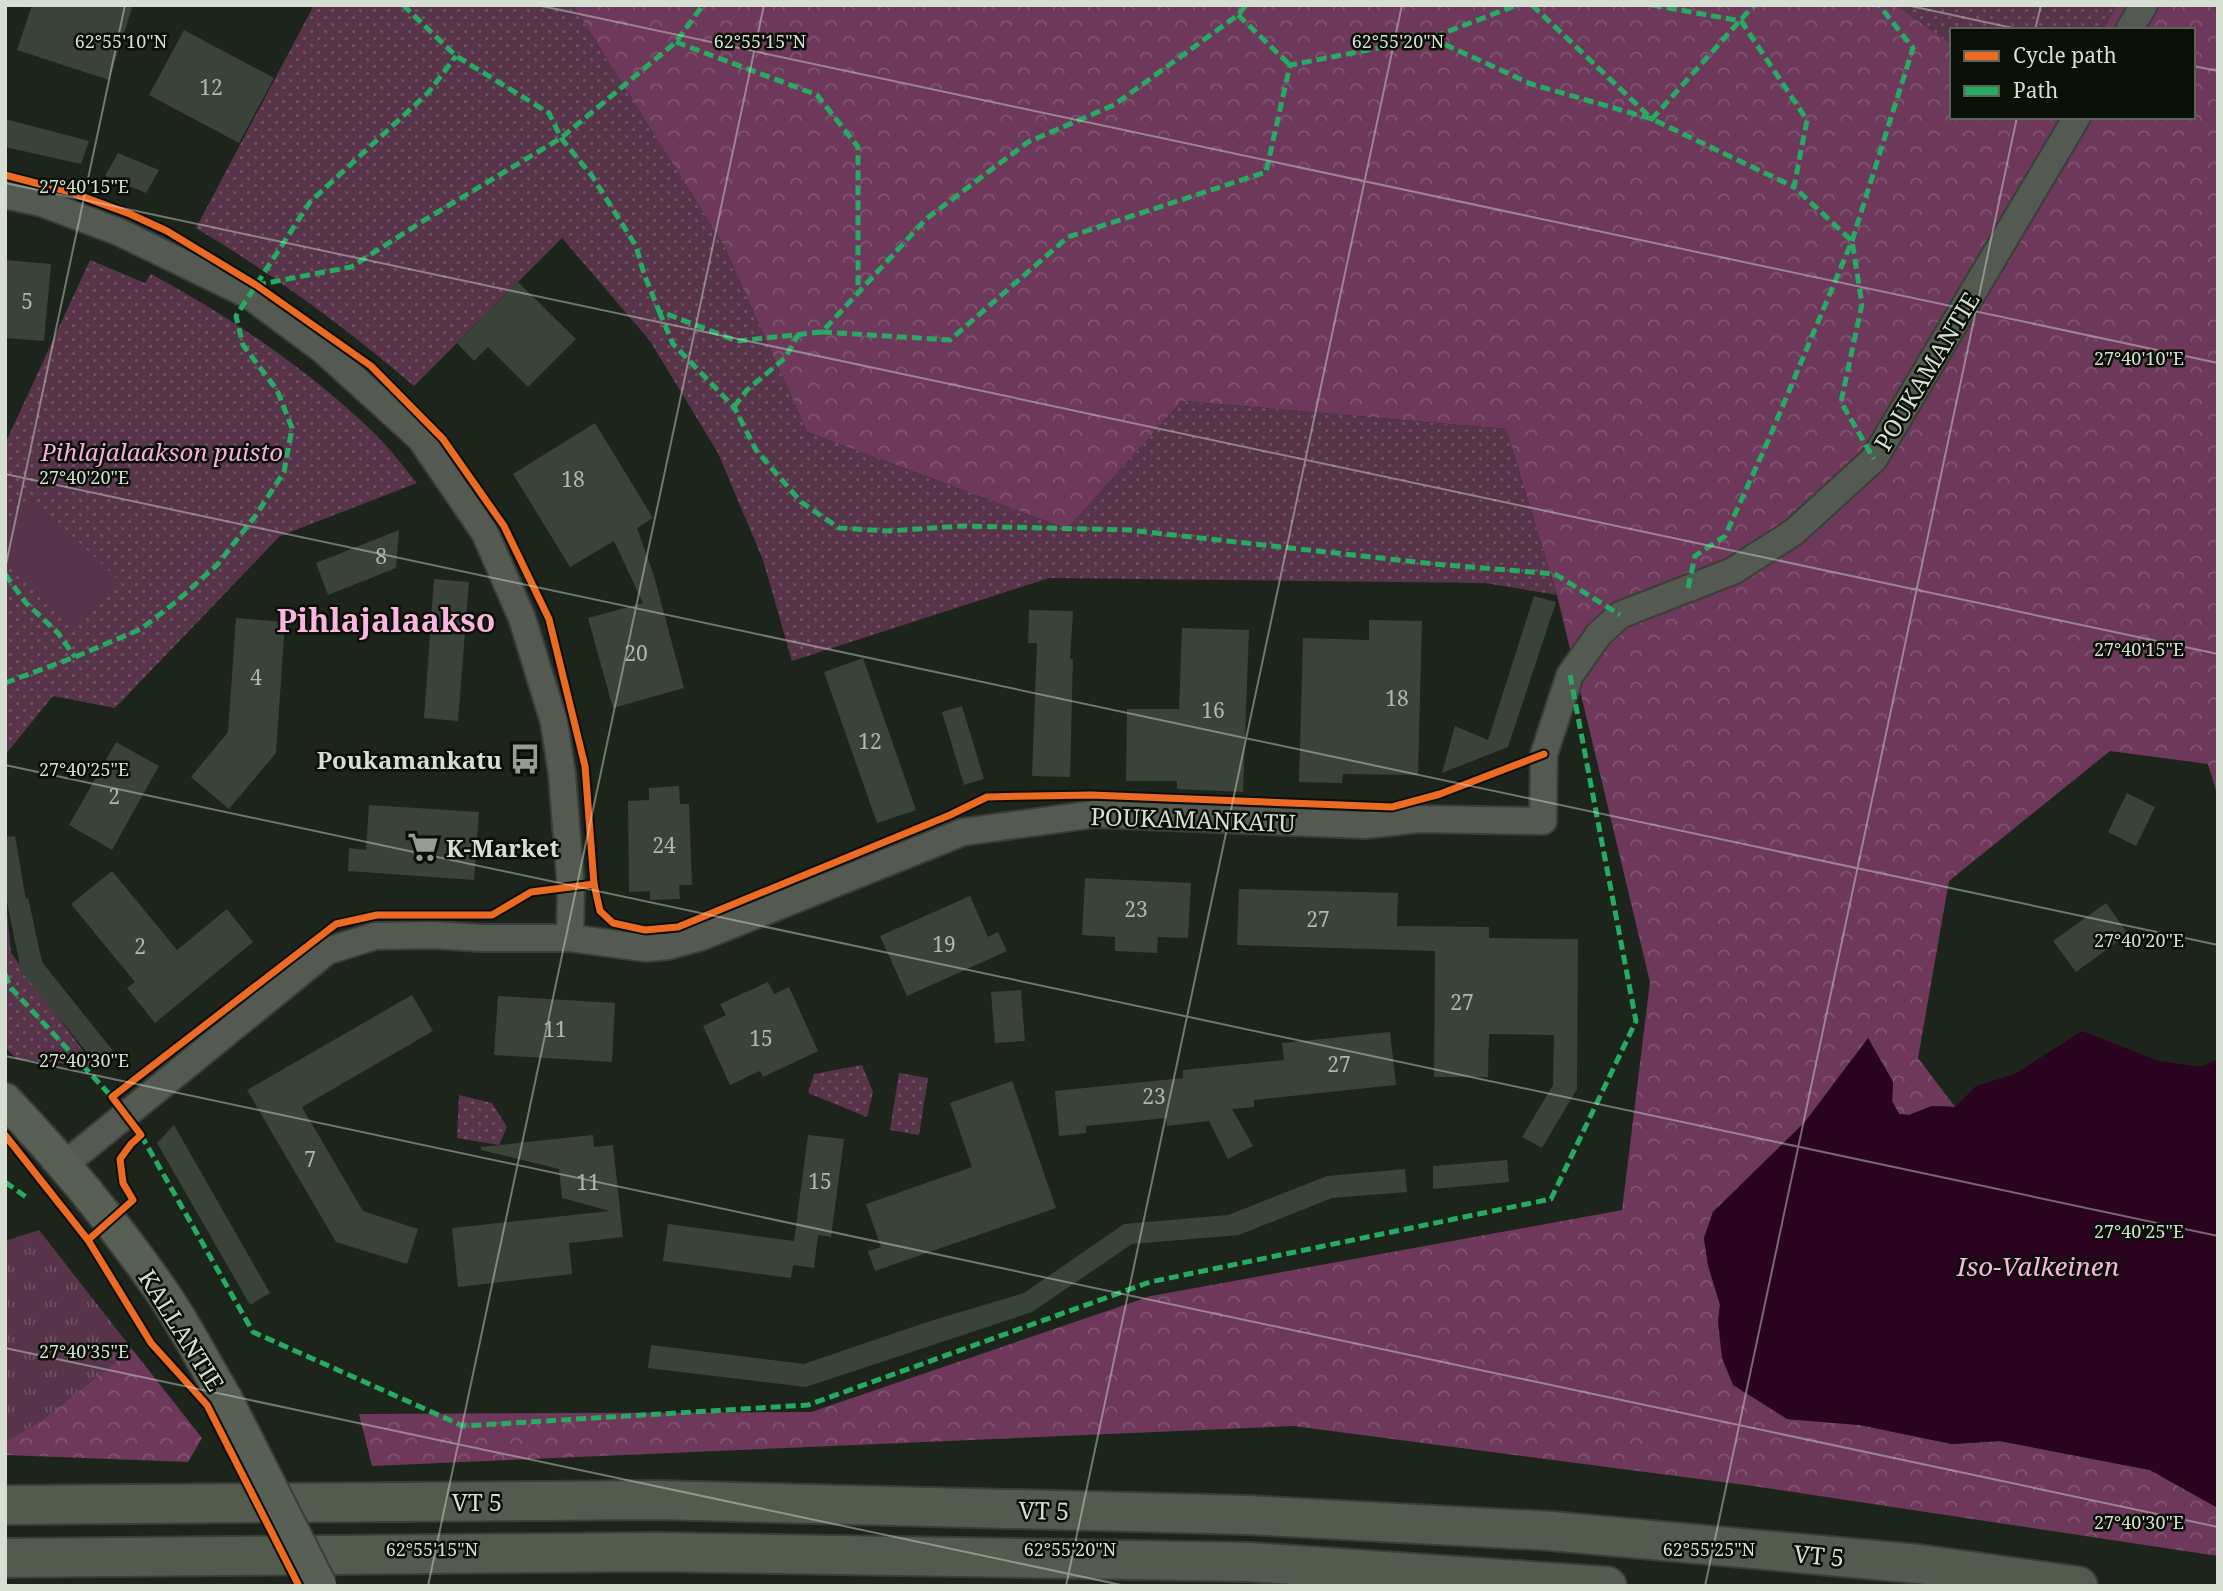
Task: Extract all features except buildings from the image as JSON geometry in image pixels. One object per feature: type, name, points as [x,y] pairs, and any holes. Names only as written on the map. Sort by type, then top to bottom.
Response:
[{"type":"highway","name":"VT 5","points":[[5,1505],[657,1500],[1248,1515],[1551,1531],[1919,1564],[2078,1586]]},
{"type":"highway","name":"VT 5","points":[[5,1558],[740,1553],[1249,1562],[1607,1586]]},
{"type":"main road","name":"KALLANTIE","points":[[5,1100],[109,1219],[163,1294],[225,1398],[320,1586]]},
{"type":"street","points":[[2130,28],[2144,5]]},
{"type":"street","name":"POUKAMANTIE","points":[[1543,821],[1544,754],[1570,675],[1599,634],[1620,615],[1733,571],[1794,532],[1874,459],[2076,119]]},
{"type":"street","points":[[5,195],[42,202],[118,232],[249,295],[323,350],[419,438],[485,533],[522,618],[554,722],[562,774],[571,888],[570,938]]},
{"type":"street","name":"POUKAMANKATU","points":[[64,1166],[327,951],[375,936],[570,938],[645,948],[668,946],[701,937],[963,832],[1095,814],[1365,825],[1419,819],[1543,821]]},
{"type":"green space","points":[[314,5],[573,5],[724,246],[807,432],[1067,529],[1182,401],[1506,429],[1557,595],[1485,583],[1049,578],[792,661],[763,560],[718,453],[650,341],[562,238],[414,386],[308,302],[196,228]]},
{"type":"green space","points":[[573,5],[2218,5],[2218,797],[2208,764],[2110,751],[1949,881],[1918,1058],[1955,1107],[1932,1106],[1909,1115],[1899,1114],[1892,1101],[1893,1082],[1868,1039],[1805,1122],[1713,1212],[1704,1238],[1708,1265],[1720,1305],[1718,1322],[1787,1419],[1860,1425],[1952,1444],[2000,1441],[2150,1470],[2218,1508],[2218,1556],[1753,1486],[1293,1426],[372,1466],[359,1414],[811,1412],[1151,1296],[1622,1210],[1650,982],[1557,595],[1506,429],[1182,401],[1067,529],[807,432],[724,246]]},
{"type":"green space","points":[[1895,5],[2118,5],[2104,28],[1950,28],[1950,44]]},
{"type":"green space","name":"Pihlajalaakson puisto","points":[[90,260],[145,283],[151,274],[209,307],[266,345],[346,407],[389,449],[417,483],[280,536],[115,708],[53,696],[5,755],[5,444]]},
{"type":"green space","points":[[30,496],[119,580],[75,627],[5,560],[5,522]]},
{"type":"green space","points":[[5,890],[11,953],[95,1067],[17,1059],[5,1047]]},
{"type":"green space","points":[[862,1065],[873,1092],[867,1117],[808,1093],[814,1074]]},
{"type":"green space","points":[[899,1073],[928,1078],[919,1135],[890,1130]]},
{"type":"green space","points":[[459,1095],[492,1103],[507,1127],[499,1145],[457,1138]]},
{"type":"green space","points":[[39,1230],[132,1349],[41,1421],[5,1442],[5,1241]]},
{"type":"green space","points":[[132,1349],[202,1438],[188,1462],[5,1455],[5,1442],[41,1421]]},
{"type":"water","name":"Iso-Valkeinen","points":[[2082,1031],[2159,1061],[2201,1067],[2218,1059],[2218,1508],[2150,1470],[2000,1441],[1952,1444],[1860,1425],[1787,1419],[1733,1385],[1722,1358],[1718,1322],[1720,1305],[1708,1265],[1704,1238],[1713,1212],[1805,1122],[1868,1038],[1893,1082],[1892,1101],[1899,1114],[1909,1115],[1932,1106],[1955,1107],[1976,1086],[2015,1074]]},
{"type":"marked path","points":[[403,5],[456,56],[549,113],[561,138],[592,176],[636,246],[659,311],[737,341],[822,332],[926,219],[1028,142],[1114,105],[1238,15],[1246,5]]},
{"type":"marked path","points":[[256,285],[351,267],[561,138],[676,42],[703,5]]},
{"type":"marked path","points":[[822,332],[950,340],[1068,237],[1266,172],[1290,65],[1431,38],[1517,5]]},
{"type":"marked path","points":[[1532,5],[1652,119],[1754,5]]},
{"type":"marked path","points":[[1652,5],[1741,21],[1807,120],[1794,187],[1852,241],[1862,304],[1841,402],[1874,459]]},
{"type":"marked path","points":[[1688,588],[1695,556],[1725,536],[1852,241],[1913,48],[1879,5]]},
{"type":"marked path","points":[[1238,15],[1290,65]]},
{"type":"marked path","points":[[1431,38],[1531,84],[1652,119],[1794,187]]},
{"type":"marked path","points":[[676,42],[817,95],[858,147],[858,291]]},
{"type":"marked path","points":[[5,683],[141,629],[217,565],[256,515],[284,472],[292,428],[277,390],[243,345],[236,316],[310,202],[428,93],[456,56]]},
{"type":"marked path","points":[[659,311],[673,344],[734,407],[756,450],[801,502],[839,528],[888,531],[962,526],[1129,530],[1434,564],[1555,574],[1620,615]]},
{"type":"marked path","points":[[734,407],[747,390],[785,358],[798,335]]},
{"type":"marked path","points":[[5,574],[26,603],[58,633],[75,657]]},
{"type":"marked path","points":[[141,1135],[253,1332],[463,1426],[808,1405],[1150,1282],[1551,1199],[1636,1021],[1570,675]]},
{"type":"marked path","points":[[5,974],[11,988],[112,1097]]},
{"type":"marked path","points":[[5,1182],[29,1199]]},
{"type":"cycle path","points":[[5,175],[70,192],[167,231],[256,285],[371,366],[443,439],[504,526],[549,619],[585,766],[594,884],[600,911],[613,923],[645,930],[678,927],[950,815],[987,797],[1091,795],[1392,807],[1440,794],[1544,754]]},
{"type":"cycle path","points":[[88,1240],[133,1200],[123,1183],[120,1159],[141,1135],[112,1097],[336,924],[377,915],[492,915],[531,892],[594,884]]},
{"type":"cycle path","points":[[5,1135],[88,1240],[151,1343],[207,1405],[299,1586]]},
{"type":"place","name":"Poukamankatu","points":[[525,759]]},
{"type":"place","name":"K-Market","points":[[423,847]]},
{"type":"district","name":"Pihlajalaakso","points":[[386,619]]}]
